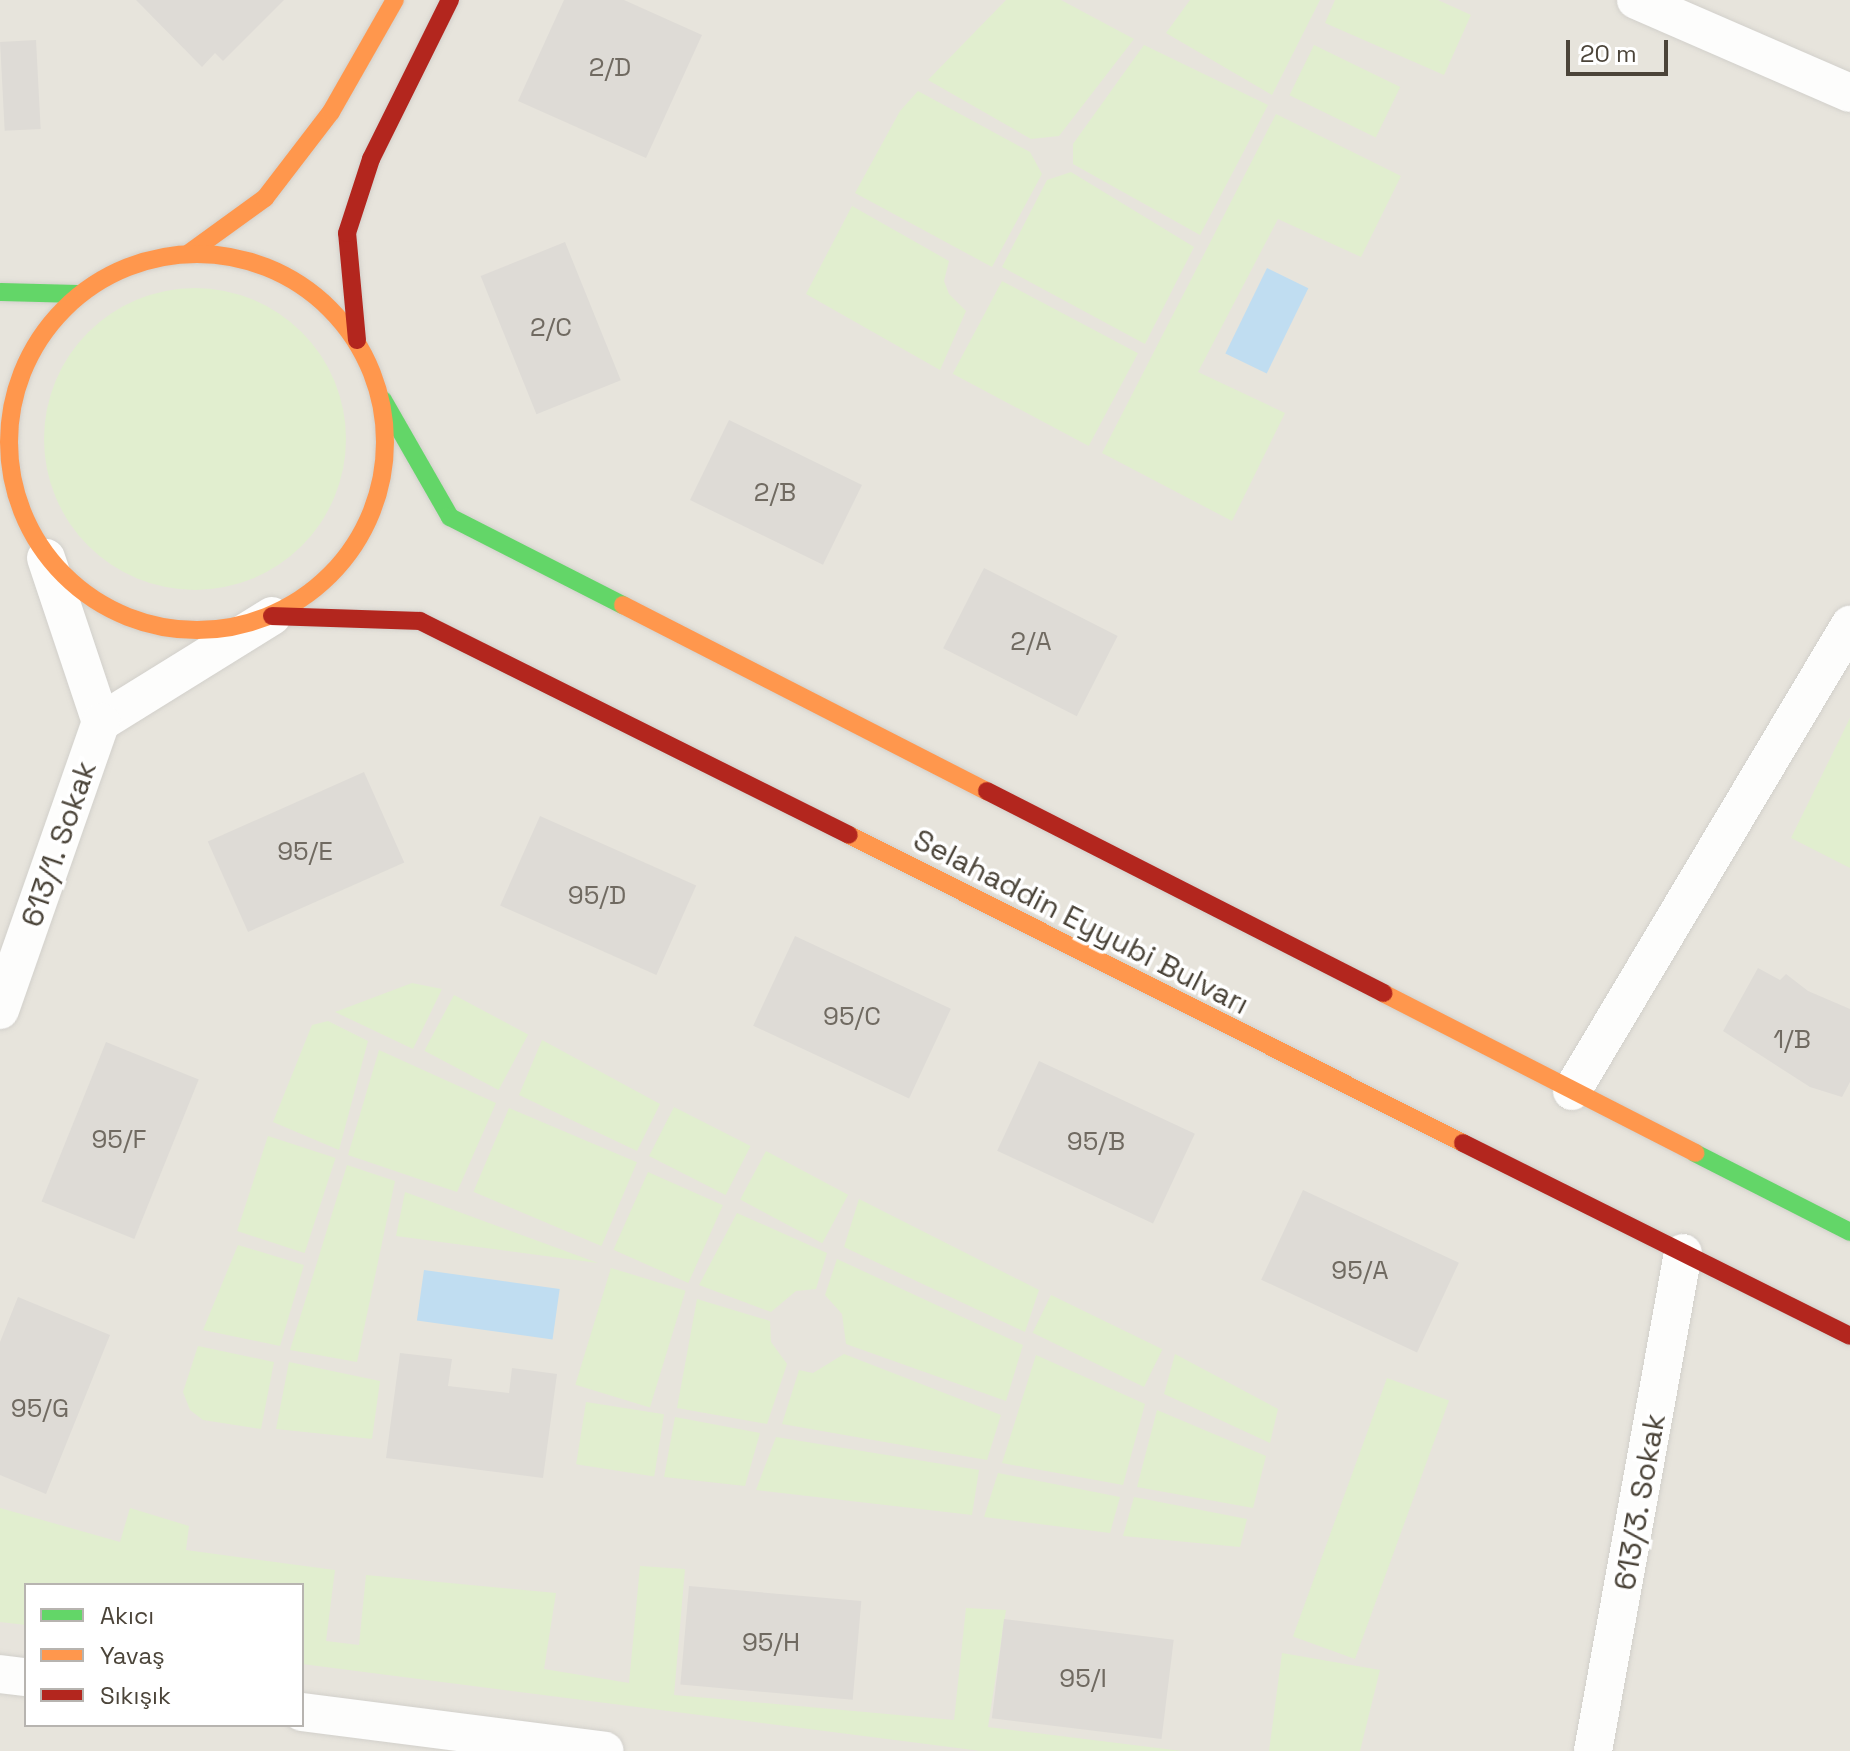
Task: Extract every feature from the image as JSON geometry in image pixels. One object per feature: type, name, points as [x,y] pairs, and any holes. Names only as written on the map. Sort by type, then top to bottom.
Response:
[{"type":"main road","points":[[189,253],[265,198],[331,112],[395,0]]},
{"type":"main road","points":[[450,0],[371,159],[347,233],[357,340],[383,400],[450,517],[1850,1232]]},
{"type":"main road","points":[[18,507],[7,449],[14,390],[39,336],[79,294],[131,265],[189,253],[254,262],[312,292],[357,340]]},
{"type":"main road","points":[[0,292],[79,294]]},
{"type":"main road","points":[[0,488],[18,507],[46,558],[90,599],[143,624],[208,632],[272,616],[327,581],[367,529],[386,466],[383,400]]},
{"type":"main road","name":"Selahaddin Eyyubi Bulvarı","points":[[272,616],[420,621],[1850,1336]]},
{"type":"street","points":[[1636,0],[1850,93]]},
{"type":"street","points":[[46,558],[101,722],[272,616]]},
{"type":"street","points":[[1572,1091],[1850,625]]},
{"type":"street","name":"613/1. Sokak","points":[[0,1010],[101,722]]},
{"type":"street","name":"613/3. Sokak","points":[[1593,1751],[1683,1253]]},
{"type":"street","points":[[0,1674],[24,1677]]},
{"type":"street","points":[[304,1712],[605,1751]]},
{"type":"shaded area","points":[[0,0],[1850,0],[1850,1751],[0,1751]]},
{"type":"green space","points":[[1006,0],[1061,0],[1134,39],[1059,136],[1031,139],[928,80]]},
{"type":"green space","points":[[1190,0],[1320,0],[1272,95],[1166,33]]},
{"type":"green space","points":[[1335,0],[1438,0],[1471,15],[1444,75],[1325,23]]},
{"type":"green space","points":[[1144,45],[1268,105],[1200,235],[1073,164],[1073,144]]},
{"type":"green space","points":[[1314,45],[1400,87],[1376,137],[1289,95]]},
{"type":"green space","points":[[918,91],[1030,152],[1042,174],[992,267],[855,193],[900,111]]},
{"type":"green space","points":[[1276,114],[1401,176],[1361,257],[1278,219],[1198,372],[1285,413],[1232,521],[1102,453]]},
{"type":"green space","points":[[1071,172],[1194,247],[1145,344],[1002,267],[1047,180]]},
{"type":"green space","points":[[852,206],[949,261],[944,281],[949,294],[966,311],[940,370],[806,294]]},
{"type":"green space","points":[[1002,281],[1138,353],[1089,446],[953,374]]},
{"type":"green space","points":[[195,288],[224,291],[253,299],[279,313],[302,332],[321,355],[335,381],[343,410],[346,439],[343,468],[335,497],[321,523],[302,546],[279,565],[253,579],[224,587],[195,590],[166,587],[137,579],[111,565],[88,546],[69,523],[55,497],[47,468],[44,439],[47,410],[55,381],[69,355],[88,332],[111,313],[137,299],[166,291]]},
{"type":"green space","points":[[1850,718],[1850,868],[1791,838]]},
{"type":"green space","points":[[412,983],[442,989],[413,1049],[335,1012]]},
{"type":"green space","points":[[454,995],[528,1034],[499,1090],[424,1051]]},
{"type":"green space","points":[[328,1021],[368,1041],[339,1150],[273,1122],[312,1025]]},
{"type":"green space","points":[[542,1040],[660,1104],[637,1151],[519,1095]]},
{"type":"green space","points":[[379,1050],[496,1103],[457,1192],[348,1155]]},
{"type":"green space","points":[[674,1107],[751,1146],[726,1195],[649,1156]]},
{"type":"green space","points":[[509,1108],[637,1162],[601,1246],[473,1192]]},
{"type":"green space","points":[[268,1136],[336,1158],[305,1253],[237,1231]]},
{"type":"green space","points":[[766,1151],[848,1195],[822,1243],[740,1200]]},
{"type":"green space","points":[[347,1165],[395,1181],[357,1362],[290,1350]]},
{"type":"green space","points":[[648,1172],[723,1205],[688,1283],[613,1250]]},
{"type":"green space","points":[[405,1192],[598,1263],[396,1236]]},
{"type":"green space","points":[[859,1199],[1039,1290],[1025,1332],[844,1247]]},
{"type":"green space","points":[[737,1213],[827,1253],[816,1289],[796,1291],[771,1312],[699,1285]]},
{"type":"green space","points":[[238,1245],[304,1265],[280,1346],[203,1330]]},
{"type":"green space","points":[[837,1259],[1023,1345],[1006,1401],[846,1344],[842,1314],[825,1295]]},
{"type":"green space","points":[[611,1268],[686,1291],[650,1407],[575,1385]]},
{"type":"green space","points":[[1051,1295],[1162,1349],[1144,1387],[1033,1333]]},
{"type":"green space","points":[[697,1299],[770,1321],[771,1342],[787,1364],[767,1424],[677,1408]]},
{"type":"green space","points":[[198,1346],[274,1362],[261,1429],[203,1420],[190,1410],[183,1392]]},
{"type":"green space","points":[[844,1354],[1001,1415],[987,1460],[782,1424],[799,1370],[813,1373]]},
{"type":"green space","points":[[1175,1354],[1278,1409],[1270,1443],[1164,1394]]},
{"type":"green space","points":[[1036,1355],[1145,1404],[1123,1485],[1002,1463]]},
{"type":"green space","points":[[289,1362],[380,1381],[372,1439],[276,1429]]},
{"type":"green space","points":[[1387,1378],[1449,1401],[1355,1659],[1293,1636]]},
{"type":"green space","points":[[586,1402],[664,1414],[654,1477],[576,1464]]},
{"type":"green space","points":[[1157,1410],[1266,1456],[1253,1508],[1137,1487]]},
{"type":"green space","points":[[675,1417],[760,1433],[745,1486],[664,1477]]},
{"type":"green space","points":[[776,1437],[979,1470],[972,1515],[756,1490]]},
{"type":"green space","points":[[998,1473],[1120,1497],[1110,1533],[984,1517]]},
{"type":"green space","points":[[1134,1497],[1247,1519],[1240,1547],[1123,1536]]},
{"type":"green space","points":[[0,1508],[120,1542],[130,1508],[189,1526],[186,1550],[335,1570],[326,1641],[359,1645],[366,1575],[556,1593],[544,1669],[629,1683],[640,1566],[685,1569],[674,1695],[954,1720],[966,1608],[1006,1610],[988,1727],[1182,1751],[981,1751],[304,1664],[304,1583],[24,1583],[24,1625],[0,1622]]},
{"type":"green space","points":[[1282,1653],[1380,1670],[1360,1751],[1269,1751]]},
{"type":"water","points":[[1267,268],[1308,288],[1267,374],[1225,353]]},
{"type":"water","points":[[424,1270],[560,1289],[553,1340],[417,1321]]},
{"type":"building","points":[[136,0],[284,0],[223,61],[215,53],[202,67]]},
{"type":"building","points":[[564,0],[624,0],[702,35],[646,158],[518,101]]},
{"type":"building","points":[[36,40],[41,129],[5,131],[0,42]]},
{"type":"building","points":[[565,242],[621,380],[536,414],[481,276]]},
{"type":"building","points":[[729,420],[862,485],[823,565],[690,500]]},
{"type":"building","points":[[984,568],[1118,636],[1077,716],[943,648]]},
{"type":"building","points":[[364,772],[404,862],[248,932],[208,842]]},
{"type":"building","points":[[540,816],[696,886],[656,975],[500,906]]},
{"type":"building","points":[[795,936],[951,1009],[909,1098],[753,1026]]},
{"type":"building","points":[[1758,968],[1780,980],[1786,974],[1808,991],[1850,1009],[1850,1082],[1842,1097],[1810,1087],[1723,1031]]},
{"type":"building","points":[[106,1042],[199,1079],[134,1239],[42,1201]]},
{"type":"building","points":[[1039,1061],[1195,1134],[1153,1223],[997,1151]]},
{"type":"building","points":[[1303,1190],[1459,1263],[1417,1352],[1261,1280]]},
{"type":"building","points":[[18,1297],[110,1335],[46,1494],[0,1475],[0,1342]]},
{"type":"building","points":[[400,1353],[452,1359],[448,1386],[509,1393],[512,1368],[557,1374],[543,1478],[386,1458]]},
{"type":"building","points":[[689,1586],[861,1601],[853,1700],[680,1685]]},
{"type":"building","points":[[1004,1619],[1174,1640],[1162,1739],[992,1718]]},
{"type":"traffic: fast","points":[[0,292],[79,294]]},
{"type":"traffic: fast","points":[[383,400],[450,517],[623,605]]},
{"type":"traffic: fast","points":[[1695,1153],[1850,1232]]},
{"type":"traffic: slow","points":[[189,253],[265,198],[331,112],[395,0]]},
{"type":"traffic: slow","points":[[197,254],[234,257],[269,268],[302,286],[330,309],[353,337],[371,370],[382,405],[385,442],[382,479],[371,514],[353,547],[330,575],[302,598],[269,616],[234,627],[197,630],[160,627],[125,616],[92,598],[64,575],[41,547],[23,514],[12,479],[9,442],[12,405],[23,370],[41,337],[64,309],[92,286],[125,268],[160,257],[197,254]]},
{"type":"traffic: slow","points":[[623,605],[987,791]]},
{"type":"traffic: slow","points":[[849,835],[1463,1143]]},
{"type":"traffic: slow","points":[[1383,993],[1695,1153]]},
{"type":"traffic: jam","points":[[357,340],[347,233],[371,159],[450,0]]},
{"type":"traffic: jam","points":[[272,616],[420,621],[849,835]]},
{"type":"traffic: jam","points":[[987,791],[1383,993]]},
{"type":"traffic: jam","points":[[1463,1143],[1850,1336]]}]
